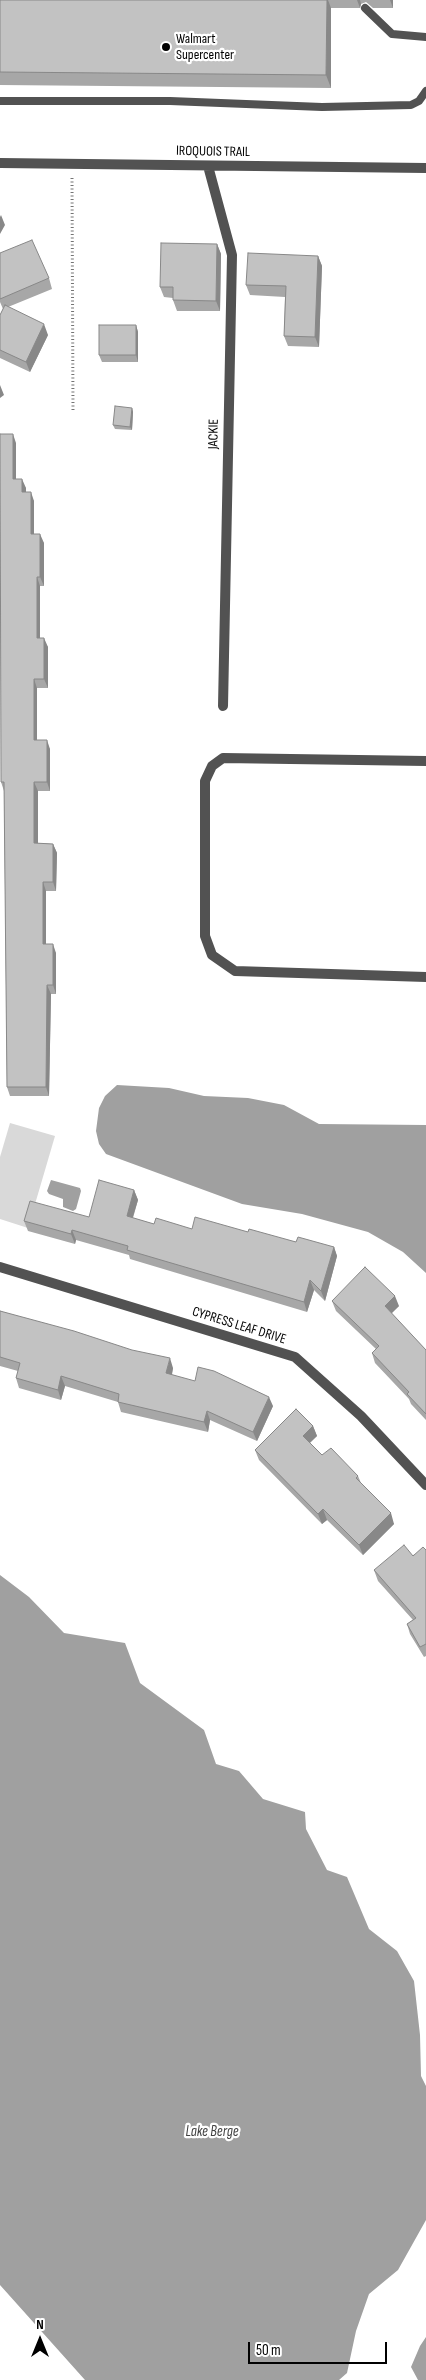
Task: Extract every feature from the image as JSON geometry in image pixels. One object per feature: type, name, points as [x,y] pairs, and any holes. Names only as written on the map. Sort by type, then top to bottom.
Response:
[{"type":"street","name":"IROQUOIS TRAIL","points":[[0,164],[426,168]]},
{"type":"street","name":"JACKIE","points":[[208,166],[232,255],[222,706]]},
{"type":"street","points":[[426,761],[223,758],[212,766],[205,781],[205,936],[212,954],[235,971],[426,977]]},
{"type":"street","name":"CYPRESS LEAF DRIVE","points":[[0,1267],[295,1357],[361,1416],[426,1485]]},
{"type":"lane","points":[[365,8],[392,34],[426,37]]},
{"type":"lane","points":[[0,102],[170,101],[322,107],[411,104],[419,102],[426,91]]},
{"type":"path","points":[[72,165],[73,411]]},
{"type":"shaded area","points":[[10,1123],[55,1136],[28,1228],[0,1219],[0,1157]]},
{"type":"water","points":[[117,1085],[169,1088],[204,1096],[248,1098],[284,1105],[319,1124],[426,1125],[426,1273],[403,1252],[368,1232],[302,1214],[242,1204],[106,1154],[99,1144],[96,1131],[99,1108],[105,1096]]},
{"type":"water","points":[[51,1180],[80,1188],[81,1191],[76,1209],[73,1211],[63,1207],[63,1199],[49,1194],[47,1191]]},
{"type":"water","name":"Lake Berge","points":[[0,1575],[29,1597],[64,1633],[125,1643],[140,1683],[204,1730],[216,1764],[239,1771],[263,1799],[305,1812],[306,1829],[327,1870],[347,1877],[369,1929],[397,1951],[414,1981],[420,2035],[421,2076],[426,2086],[426,2220],[398,2270],[369,2294],[356,2331],[347,2373],[339,2380],[85,2380],[0,2285]]},
{"type":"water","points":[[426,2337],[426,2380],[418,2380],[411,2367]]},
{"type":"building","name":"Walmart Supercenter","points":[[0,0],[327,0],[326,75],[0,72]]},
{"type":"building","points":[[32,240],[49,278],[0,299],[0,253]]},
{"type":"building","points":[[161,243],[217,244],[216,301],[173,300],[173,287],[160,287]]},
{"type":"building","points":[[248,253],[318,256],[315,337],[284,336],[286,286],[246,285]]},
{"type":"building","points":[[5,305],[44,324],[26,362],[0,350],[0,315]]},
{"type":"building","points":[[99,325],[136,325],[136,355],[99,355]]},
{"type":"building","points":[[115,406],[132,408],[130,427],[113,425]]},
{"type":"building","points":[[0,434],[13,434],[13,479],[22,479],[22,492],[31,492],[31,534],[40,534],[40,577],[37,577],[37,638],[44,638],[44,679],[34,679],[34,740],[47,740],[47,782],[34,782],[34,843],[53,844],[53,882],[43,882],[43,944],[53,944],[53,985],[47,985],[46,1087],[7,1087],[4,782],[1,782]]},
{"type":"building","points":[[99,1180],[134,1190],[127,1216],[154,1224],[156,1218],[192,1229],[195,1217],[248,1232],[249,1229],[296,1242],[298,1237],[334,1247],[321,1291],[310,1280],[304,1302],[127,1250],[128,1246],[72,1230],[71,1234],[24,1221],[30,1201],[89,1217]]},
{"type":"building","points":[[365,1267],[395,1296],[385,1306],[426,1350],[426,1414],[407,1394],[409,1392],[372,1353],[379,1346],[332,1301]]},
{"type":"building","points":[[0,1311],[74,1331],[132,1350],[170,1358],[166,1373],[195,1381],[198,1367],[214,1371],[269,1397],[253,1432],[207,1411],[204,1422],[118,1402],[119,1394],[61,1376],[58,1390],[16,1378],[20,1363],[0,1357]]},
{"type":"building","points":[[296,1409],[313,1426],[303,1436],[322,1455],[331,1448],[358,1476],[356,1478],[391,1513],[359,1545],[323,1509],[318,1514],[255,1450]]},
{"type":"building","points":[[404,1545],[413,1556],[423,1547],[426,1550],[426,1644],[420,1647],[407,1624],[416,1618],[374,1570]]},
{"type":"place","name":"Walmart Supercenter","points":[[166,47]]}]
